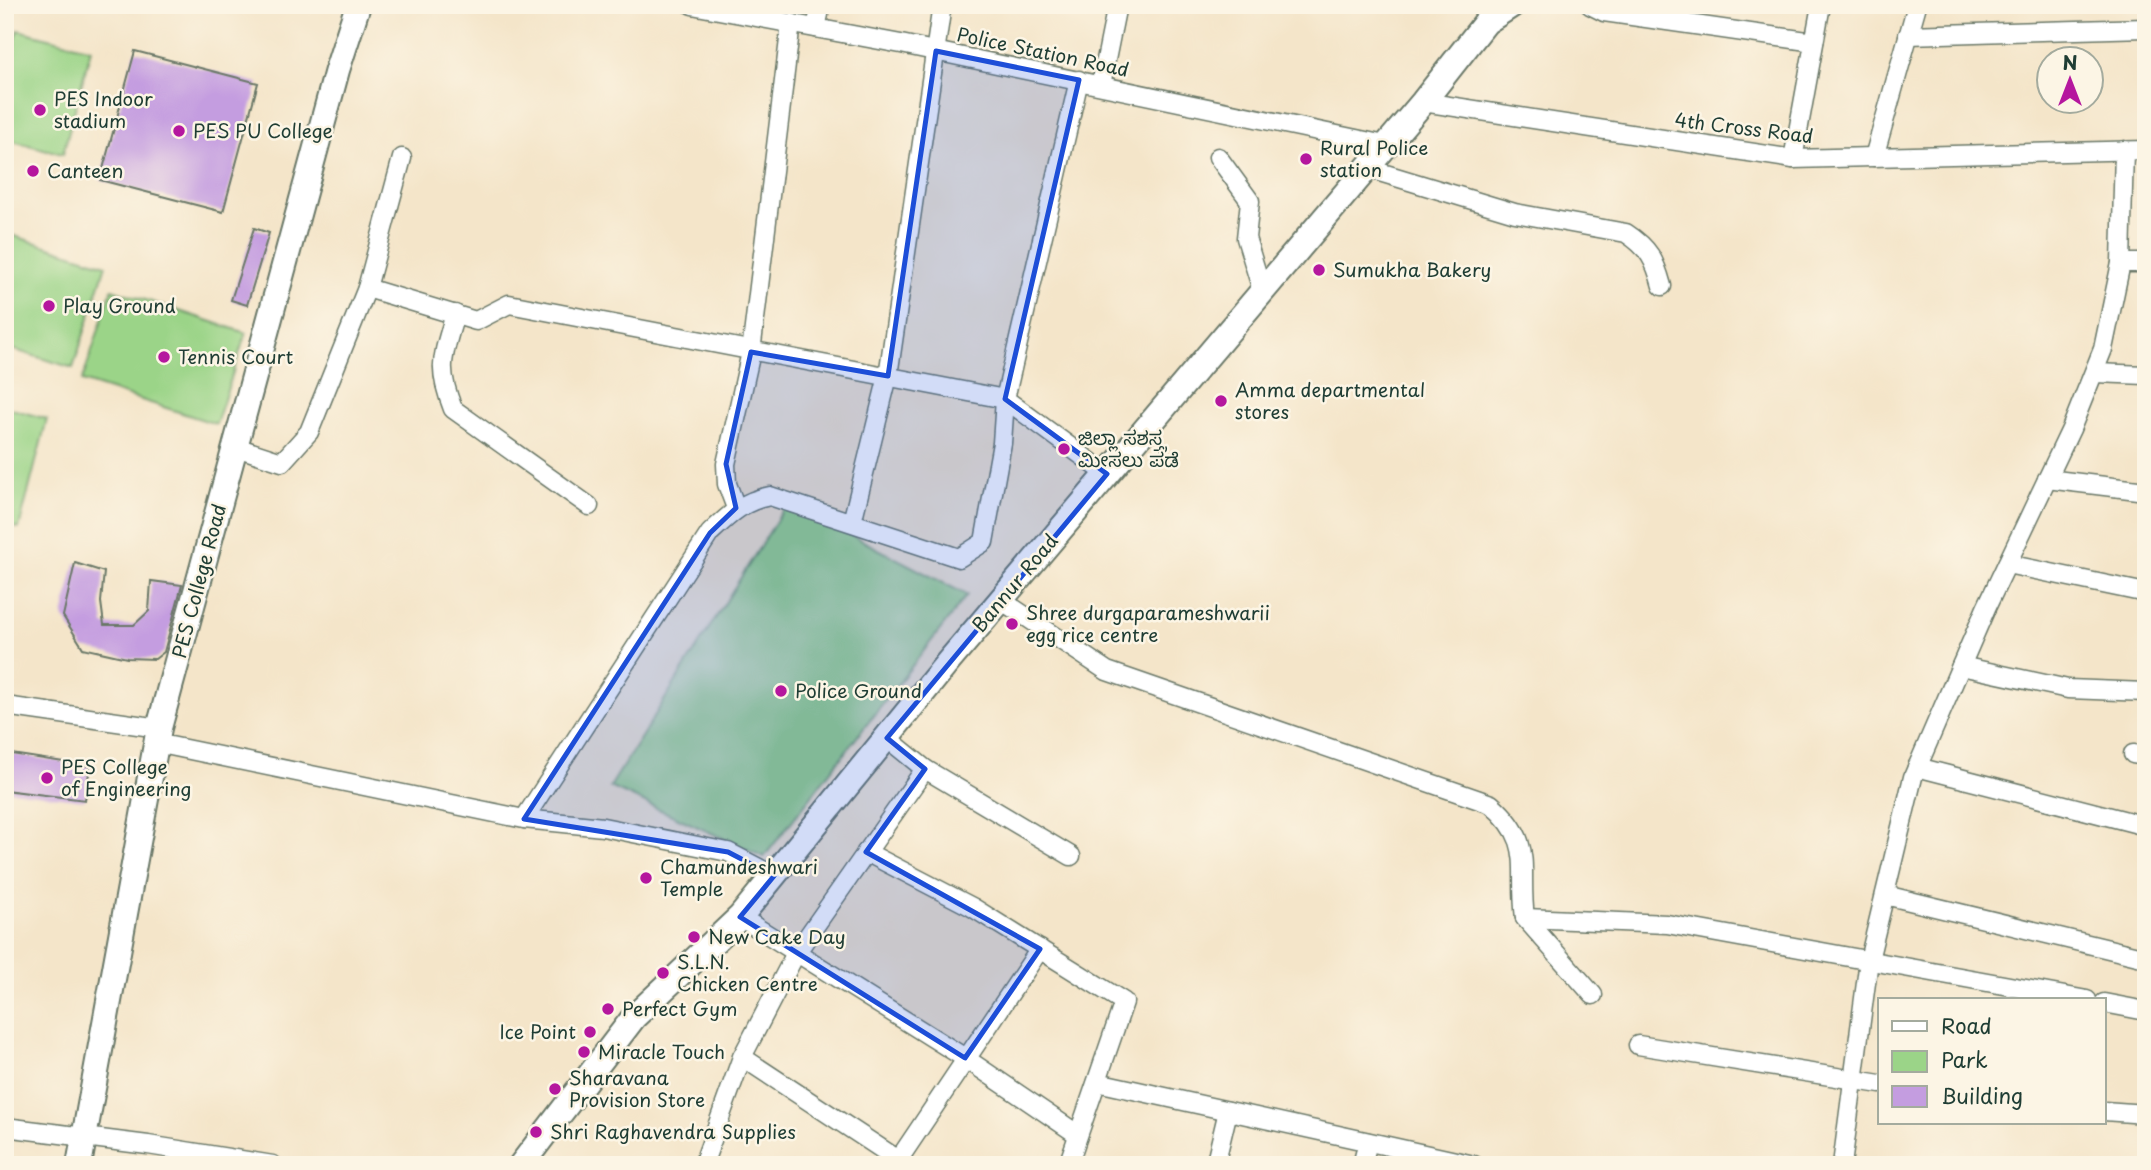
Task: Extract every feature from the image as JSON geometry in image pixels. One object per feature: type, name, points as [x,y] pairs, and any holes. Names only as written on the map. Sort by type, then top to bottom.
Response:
[{"type":"main road","name":"PES College Road","points":[[79,1165],[158,736],[337,69],[358,5]]},
{"type":"main road","name":"Bannur Road","points":[[521,1165],[634,1017],[740,917],[1001,600],[1423,102],[1486,22],[1512,5]]},
{"type":"street","name":"Police Station Road","points":[[692,5],[936,51],[1385,145]]},
{"type":"street","points":[[816,28],[821,5]]},
{"type":"street","points":[[852,522],[888,376],[942,5]]},
{"type":"street","points":[[1101,85],[1117,5]]},
{"type":"street","points":[[1590,5],[1604,12],[1814,41]]},
{"type":"street","points":[[1793,159],[1821,5]]},
{"type":"street","points":[[1874,157],[1917,5]]},
{"type":"street","points":[[736,508],[727,484],[726,464],[751,352],[791,23]]},
{"type":"street","points":[[1908,35],[2146,28]]},
{"type":"street","points":[[524,819],[710,533],[736,508],[749,500],[770,496],[959,558],[984,542],[1002,443],[1005,399],[1079,80]]},
{"type":"street","name":"4th Cross Road","points":[[1423,102],[1793,159],[2146,150]]},
{"type":"street","points":[[1842,1165],[1869,960],[1917,768],[2095,373],[2103,349],[2121,263],[2124,150]]},
{"type":"street","points":[[1217,157],[1250,201],[1246,238],[1262,290]]},
{"type":"street","points":[[236,447],[282,462],[309,432],[367,288],[402,158]]},
{"type":"street","points":[[1366,168],[1515,213],[1626,233],[1642,243],[1655,258],[1662,286]]},
{"type":"street","points":[[2121,263],[2146,263]]},
{"type":"street","points":[[367,288],[476,321],[509,304],[1005,399],[1107,474]]},
{"type":"street","points":[[455,314],[440,364],[443,383],[453,409],[589,506]]},
{"type":"street","points":[[2095,373],[2146,375]]},
{"type":"street","points":[[2047,479],[2146,491]]},
{"type":"street","points":[[2007,564],[2146,593]]},
{"type":"street","points":[[1001,600],[1107,671],[1491,804],[1507,817],[1522,841],[1525,918],[1593,995]]},
{"type":"street","points":[[1961,666],[2068,690],[2146,691]]},
{"type":"street","points":[[5,706],[158,736],[524,819],[603,827],[728,852],[774,876]]},
{"type":"street","points":[[887,738],[925,769],[1071,856]]},
{"type":"street","points":[[1917,768],[2146,826]]},
{"type":"street","points":[[703,1165],[741,1058],[796,953],[925,769]]},
{"type":"street","points":[[866,852],[972,907],[1124,1002],[1068,1165]]},
{"type":"street","points":[[1885,895],[2146,958]]},
{"type":"street","points":[[740,917],[965,1058],[1077,1134]]},
{"type":"street","points":[[1525,918],[1667,924],[2076,998]]},
{"type":"street","points":[[741,1058],[900,1163],[965,1058],[1040,949]]},
{"type":"street","points":[[2106,1003],[2146,1011]]},
{"type":"street","points":[[1638,1045],[1878,1084]]},
{"type":"street","points":[[1097,1082],[1470,1164]]},
{"type":"street","points":[[1215,1165],[1228,1111]]},
{"type":"street","points":[[2106,1111],[2146,1114]]},
{"type":"street","points":[[5,1127],[273,1165]]},
{"type":"street","points":[[1362,1165],[1368,1142]]},
{"type":"highlighted area","points":[[936,51],[1079,80],[1005,399],[1107,474],[887,738],[925,769],[866,852],[1040,949],[965,1058],[740,917],[774,876],[728,852],[524,819],[710,533],[736,508],[726,464],[751,352],[888,376]]},
{"type":"green space","name":"PES Indoor stadium","points":[[18,30],[91,49],[63,154],[5,139],[5,80]]},
{"type":"green space","name":"Play Ground","points":[[5,233],[106,265],[73,368],[5,347]]},
{"type":"green space","name":"Tennis Court","points":[[112,289],[246,333],[216,424],[82,381]]},
{"type":"green space","points":[[5,407],[47,419],[19,528],[5,525]]},
{"type":"green space","name":"Police Ground","points":[[788,502],[967,595],[764,857],[610,787]]},
{"type":"building","name":"PES PU College","points":[[135,51],[258,83],[223,212],[100,180]]},
{"type":"building","points":[[254,228],[269,233],[247,305],[231,300]]},
{"type":"building","points":[[75,563],[104,572],[101,602],[104,625],[134,625],[149,611],[151,581],[182,585],[164,652],[155,659],[127,658],[83,648],[63,616]]},
{"type":"building","name":"PES College of Engineering","points":[[5,753],[90,766],[85,800],[5,790]]},
{"type":"place","name":"PES Indoor stadium","points":[[40,110]]},
{"type":"place","name":"PES PU College","points":[[179,131]]},
{"type":"place","name":"Rural Police station","points":[[1306,159]]},
{"type":"place","name":"Canteen","points":[[33,171]]},
{"type":"place","name":"Sumukha Bakery","points":[[1319,270]]},
{"type":"place","name":"Play Ground","points":[[49,306]]},
{"type":"place","name":"Tennis Court","points":[[164,357]]},
{"type":"place","name":"Amma departmental stores","points":[[1221,401]]},
{"type":"place","name":"ಜಿಲ್ಲಾ ಸಶಸ್ತ್ರ ಮೀಸಲು ಪಡೆ","points":[[1064,449]]},
{"type":"place","name":"Shree durgaparameshwarii egg rice centre","points":[[1012,624]]},
{"type":"place","name":"Police Ground","points":[[781,691]]},
{"type":"place","name":"PES College of Engineering","points":[[47,778]]},
{"type":"place","name":"Chamundeshwari Temple","points":[[646,878]]},
{"type":"place","name":"New Cake Day","points":[[694,937]]},
{"type":"place","name":"S.L.N. Chicken Centre","points":[[663,973]]},
{"type":"place","name":"Perfect Gym","points":[[608,1009]]},
{"type":"place","name":"Ice Point","points":[[590,1032]]},
{"type":"place","name":"Miracle Touch","points":[[584,1052]]},
{"type":"place","name":"Sharavana Provision Store","points":[[555,1089]]},
{"type":"place","name":"Shri Raghavendra Supplies","points":[[536,1132]]}]
